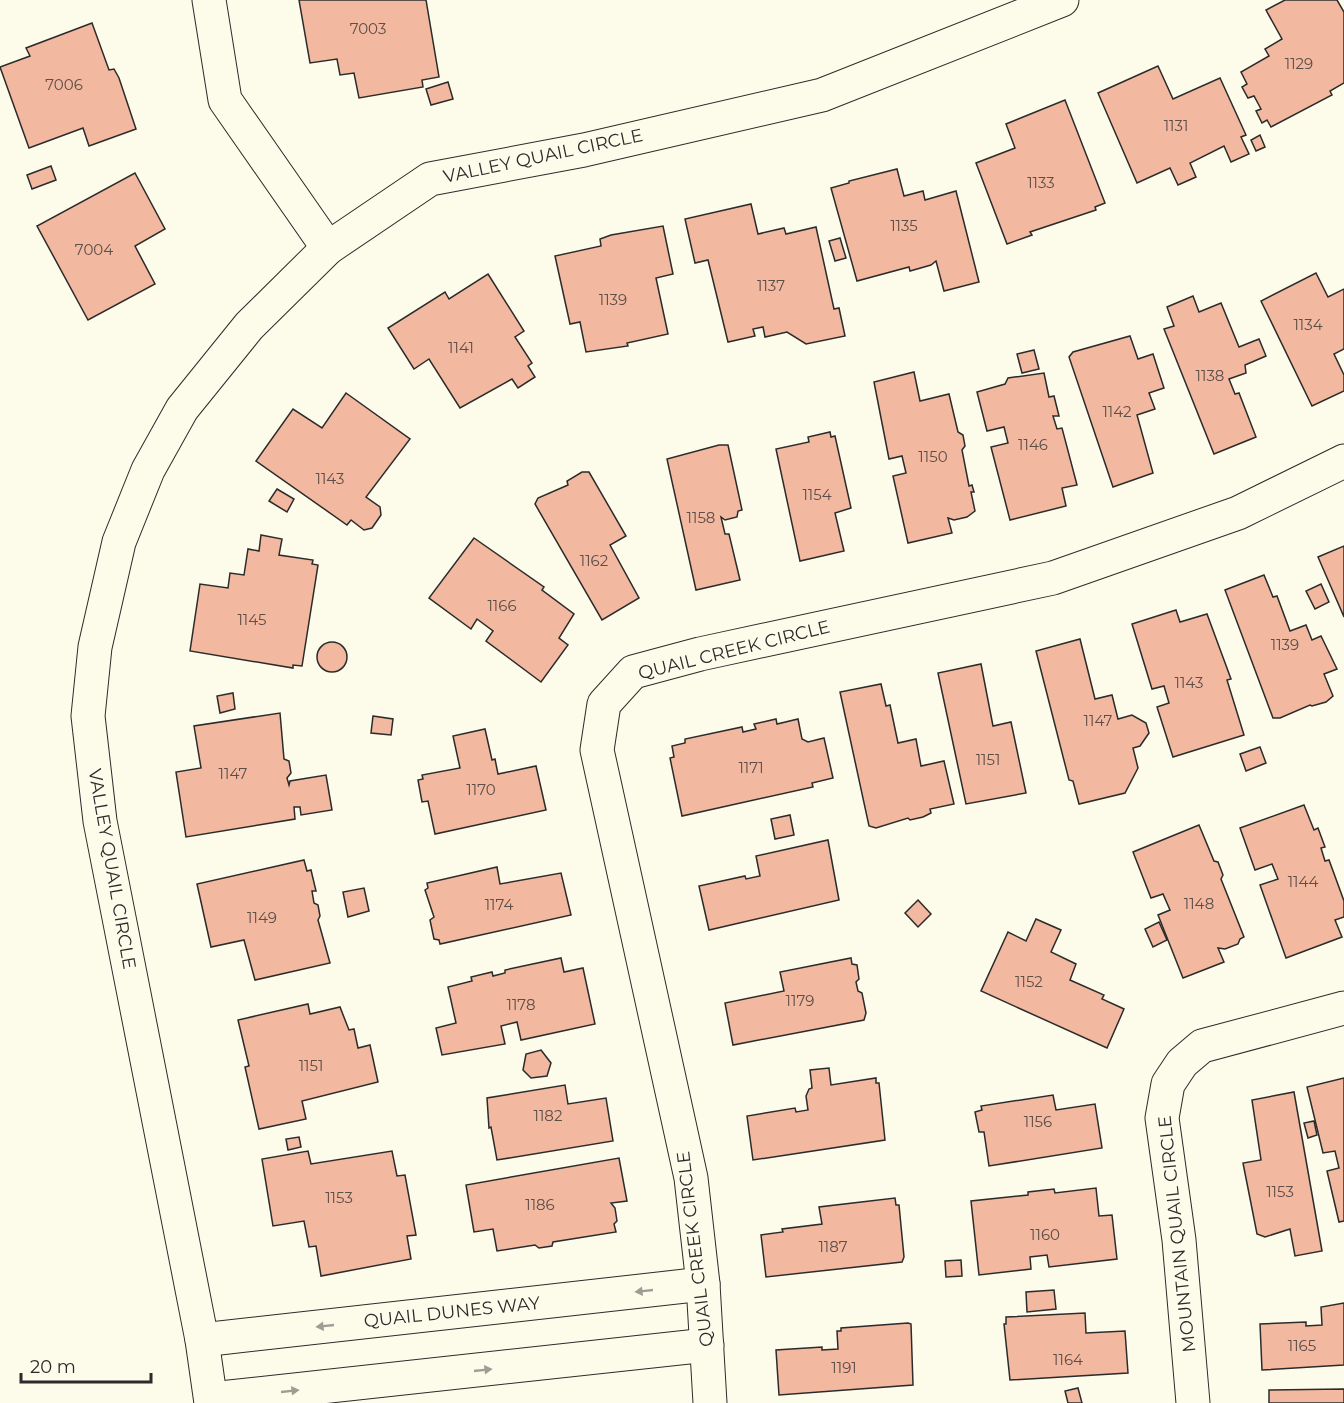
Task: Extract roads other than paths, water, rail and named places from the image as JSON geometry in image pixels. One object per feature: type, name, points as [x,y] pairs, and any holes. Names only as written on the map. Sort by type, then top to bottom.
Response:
[{"type":"street","points":[[209,0],[225,100],[328,248]]},
{"type":"street","name":"VALLEY QUAIL CIRCLE","points":[[211,1401],[202,1340],[100,821],[88,716],[94,647],[119,542],[148,470],[182,409],[249,326],[328,248],[430,179],[584,150],[822,95],[1062,0]]},
{"type":"street","name":"QUAIL CREEK CIRCLE","points":[[710,1403],[702,1284],[690,1178],[597,750],[604,704],[633,672],[700,654],[1053,578],[1238,513],[1344,461]]},
{"type":"street","name":"MOUNTAIN QUAIL CIRCLE","points":[[1193,1403],[1179,1239],[1162,1118],[1168,1084],[1182,1063],[1202,1046],[1344,1008]]},
{"type":"street","name":"QUAIL DUNES WAY","points":[[202,1340],[702,1284]]},
{"type":"street","points":[[211,1401],[707,1345]]}]
